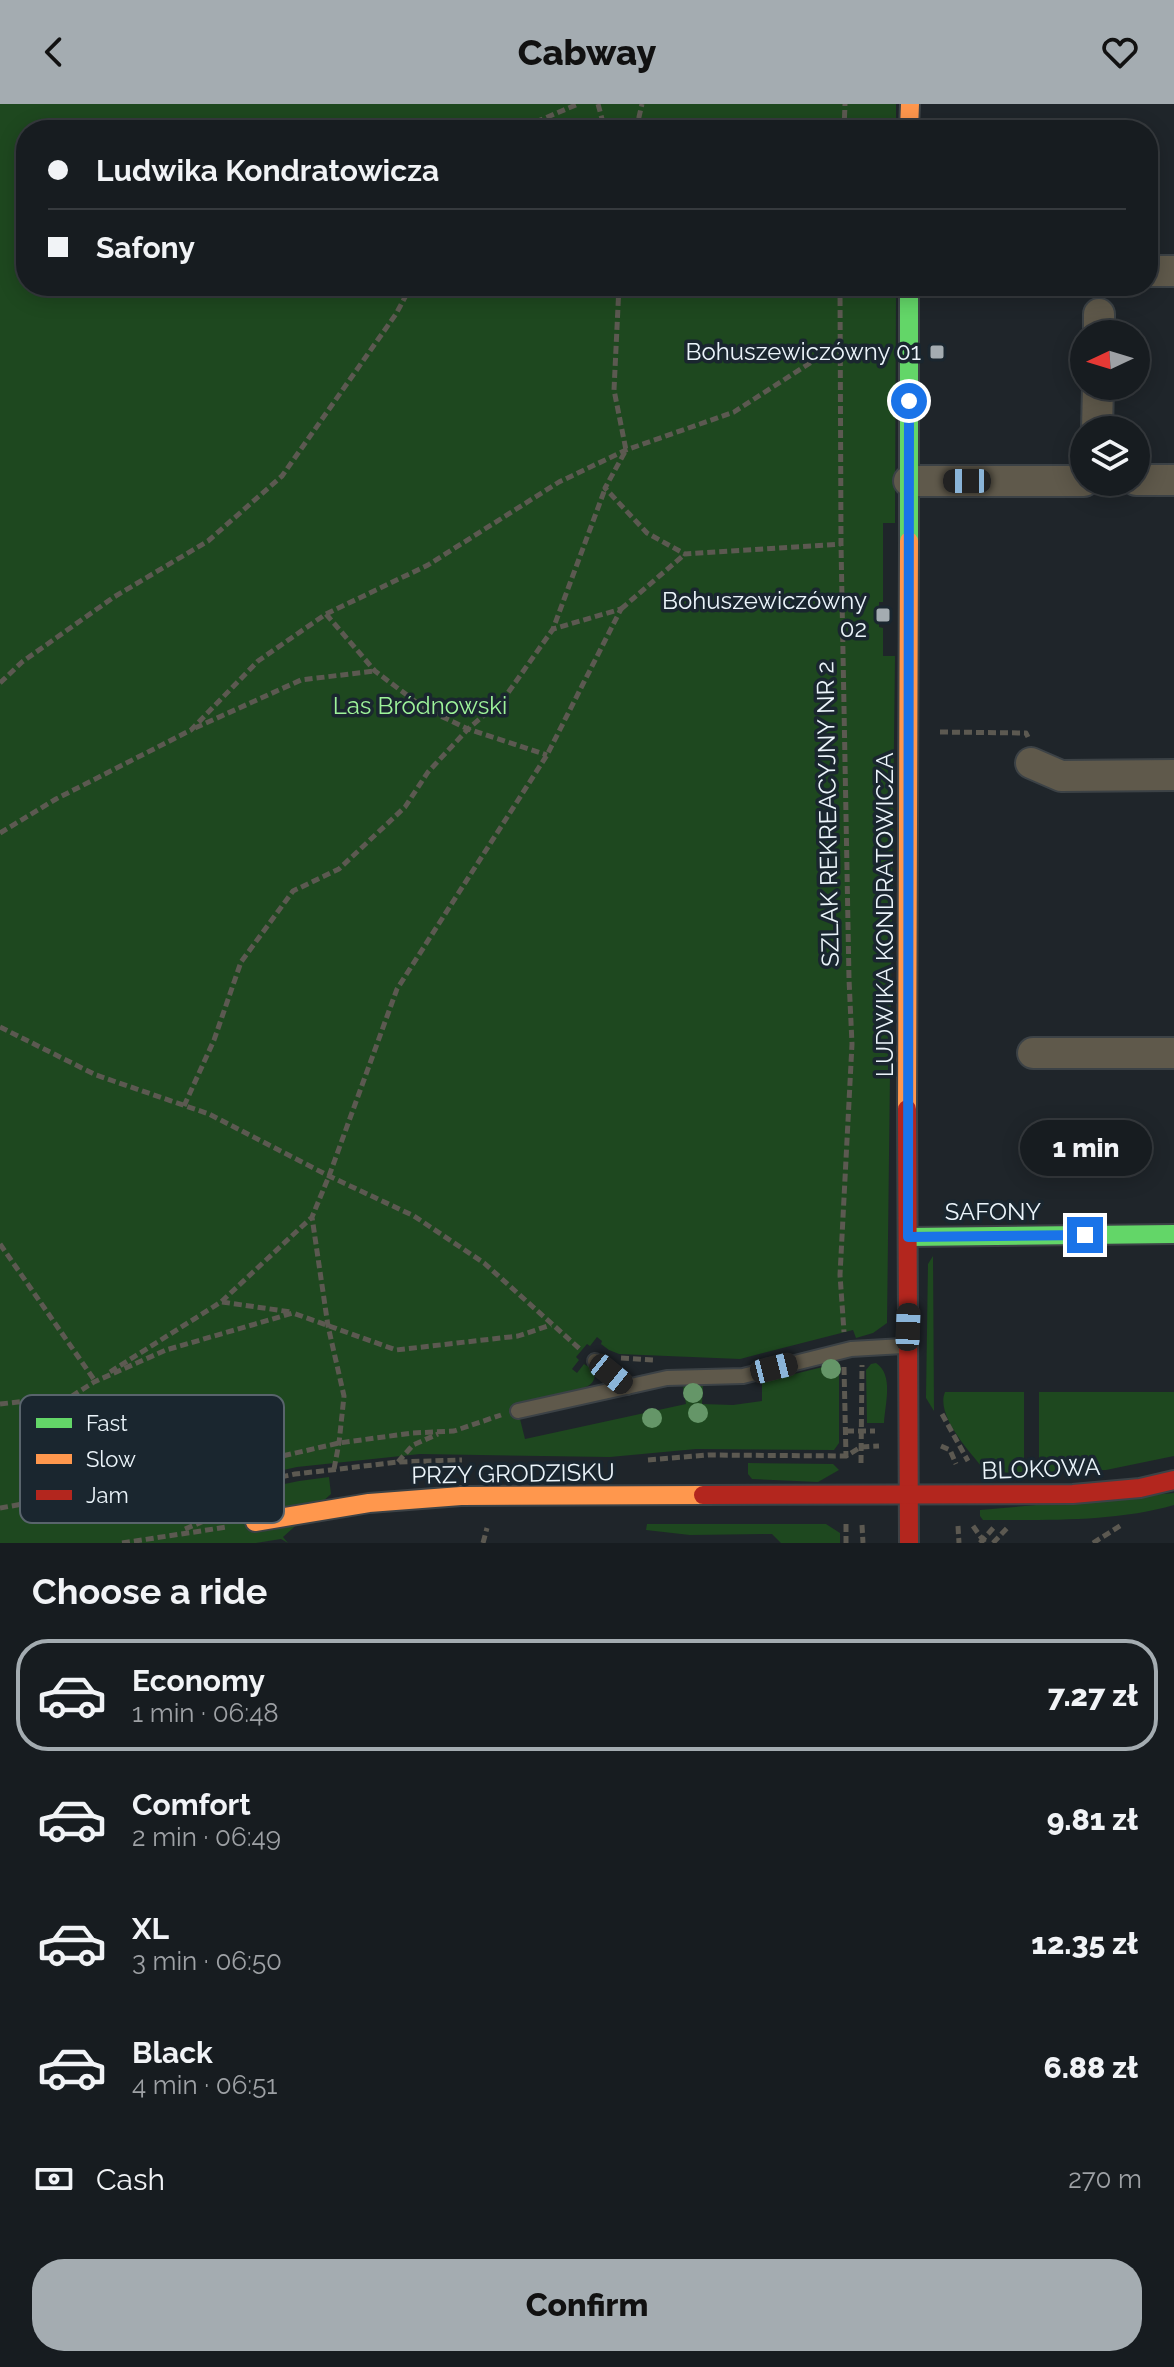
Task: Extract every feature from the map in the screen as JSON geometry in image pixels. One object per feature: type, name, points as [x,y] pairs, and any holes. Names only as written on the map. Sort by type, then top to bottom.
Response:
[{"type":"main road","name":"LUDWIKA KONDRATOWICZA","points":[[909,296],[909,1543]]},
{"type":"main road","name":"SAFONY","points":[[908,1237],[1174,1234]]},
{"type":"main road","name":"BLOKOWA","points":[[909,1496],[1073,1494],[1140,1488],[1174,1480]]},
{"type":"main road","name":"PRZY GRODZISKU","points":[[284,1516],[392,1501],[484,1495],[909,1496]]},
{"type":"street","points":[[1150,480],[1174,480]]},
{"type":"street","points":[[909,481],[1070,481]]},
{"type":"street","points":[[1034,764],[1061,776],[1174,775]]},
{"type":"street","points":[[1033,1053],[1174,1053]]},
{"type":"street","points":[[300,1513],[302,1543]]},
{"type":"lane","points":[[518,1411],[678,1377],[743,1376],[862,1348],[907,1346]]},
{"type":"lane","points":[[595,1361],[627,1387]]},
{"type":"path","points":[[540,120],[578,104]]},
{"type":"path","points":[[0,683],[22,662],[114,597],[208,541],[282,476],[406,296]]},
{"type":"path","points":[[184,1106],[214,1040],[241,962],[293,891],[339,869],[405,807],[428,772],[468,729],[505,697],[553,629],[605,488],[626,450],[614,390],[619,296]]},
{"type":"path","name":"SZLAK REKREACYJNY NR 2","points":[[840,296],[841,544],[852,1044],[840,1275],[844,1341]]},
{"type":"path","points":[[191,730],[258,661],[326,614],[428,565],[559,482],[626,450],[734,412],[839,345]]},
{"type":"path","points":[[605,488],[647,533],[685,554],[841,544]]},
{"type":"path","points":[[74,1395],[221,1302],[312,1217],[397,989],[547,755],[621,609],[685,554]]},
{"type":"path","points":[[553,629],[621,609]]},
{"type":"path","points":[[326,614],[375,671],[424,708],[468,729],[547,755]]},
{"type":"path","points":[[0,833],[56,799],[191,730],[301,680],[375,671]]},
{"type":"path","points":[[937,732],[1026,733],[1034,764]]},
{"type":"path","points":[[0,1027],[96,1075],[209,1114],[414,1216],[484,1263],[582,1350]]},
{"type":"path","points":[[312,1217],[328,1326],[344,1396],[334,1469]]},
{"type":"path","points":[[0,1244],[94,1382]]},
{"type":"path","points":[[221,1302],[293,1313],[396,1350],[518,1336],[551,1325]]},
{"type":"path","points":[[94,1382],[166,1350],[293,1313]]},
{"type":"path","points":[[862,1348],[862,1471]]},
{"type":"path","points":[[844,1362],[846,1456]]},
{"type":"path","points":[[0,1404],[20,1402]]},
{"type":"path","points":[[939,1409],[970,1467]]},
{"type":"path","points":[[398,1462],[413,1445],[518,1411]]},
{"type":"path","points":[[846,1431],[884,1431]]},
{"type":"path","points":[[284,1455],[404,1433],[447,1432]]},
{"type":"path","points":[[0,1508],[20,1505]]},
{"type":"path","points":[[1093,1543],[1132,1518]]},
{"type":"path","points":[[122,1543],[249,1523]]},
{"type":"path","points":[[980,1543],[996,1525]]},
{"type":"path","points":[[993,1543],[1010,1525]]},
{"type":"green space","name":"Las Bródnowski","points":[[0,104],[896,104],[896,120],[16,120],[16,296],[896,296],[895,523],[883,523],[883,602],[879,602],[883,656],[895,656],[887,1323],[873,1333],[856,1338],[853,1330],[740,1359],[619,1354],[601,1344],[597,1337],[576,1357],[579,1360],[572,1369],[577,1373],[584,1364],[589,1364],[595,1372],[591,1384],[516,1403],[525,1439],[686,1404],[683,1387],[686,1384],[703,1386],[702,1404],[733,1405],[762,1401],[762,1382],[839,1363],[839,1443],[834,1450],[696,1449],[610,1457],[420,1454],[284,1470],[284,1395],[20,1395],[20,1523],[284,1523],[284,1484],[329,1477],[331,1494],[283,1537],[288,1543],[281,1539],[256,1543],[0,1543]]},
{"type":"green space","points":[[933,1256],[934,1411],[926,1398],[928,1264]]},
{"type":"green space","points":[[876,1363],[882,1368],[887,1382],[884,1423],[867,1423],[866,1370]]},
{"type":"green space","points":[[945,1392],[1024,1392],[1024,1472],[987,1473],[950,1423],[943,1402]]},
{"type":"green space","points":[[1039,1392],[1174,1392],[1174,1456],[1106,1470],[1039,1472]]},
{"type":"green space","points":[[748,1463],[833,1464],[839,1470],[818,1482],[752,1479],[748,1474]]},
{"type":"green space","points":[[1174,1493],[1174,1505],[1128,1515],[1030,1520],[983,1520],[980,1516],[980,1510]]},
{"type":"green space","points":[[647,1524],[826,1524],[840,1533],[840,1543],[781,1543],[772,1534],[690,1535],[646,1530]]},
{"type":"traffic: fast","points":[[909,296],[909,541]]},
{"type":"traffic: fast","points":[[908,1237],[1174,1234]]},
{"type":"traffic: slow","points":[[909,120],[910,104]]},
{"type":"traffic: slow","points":[[907,1109],[909,541]]},
{"type":"traffic: slow","points":[[284,1517],[369,1503],[461,1496],[703,1495]]},
{"type":"traffic: jam","points":[[907,1109],[909,1543]]},
{"type":"traffic: jam","points":[[703,1495],[1073,1494],[1140,1488],[1174,1480]]},
{"type":"place","name":"Bohuszewiczówny 01","points":[[937,352]]},
{"type":"place","name":"Bohuszewiczówny 02","points":[[883,615]]},
{"type":"route","points":[[909,401],[908,1237],[1085,1235]]}]
